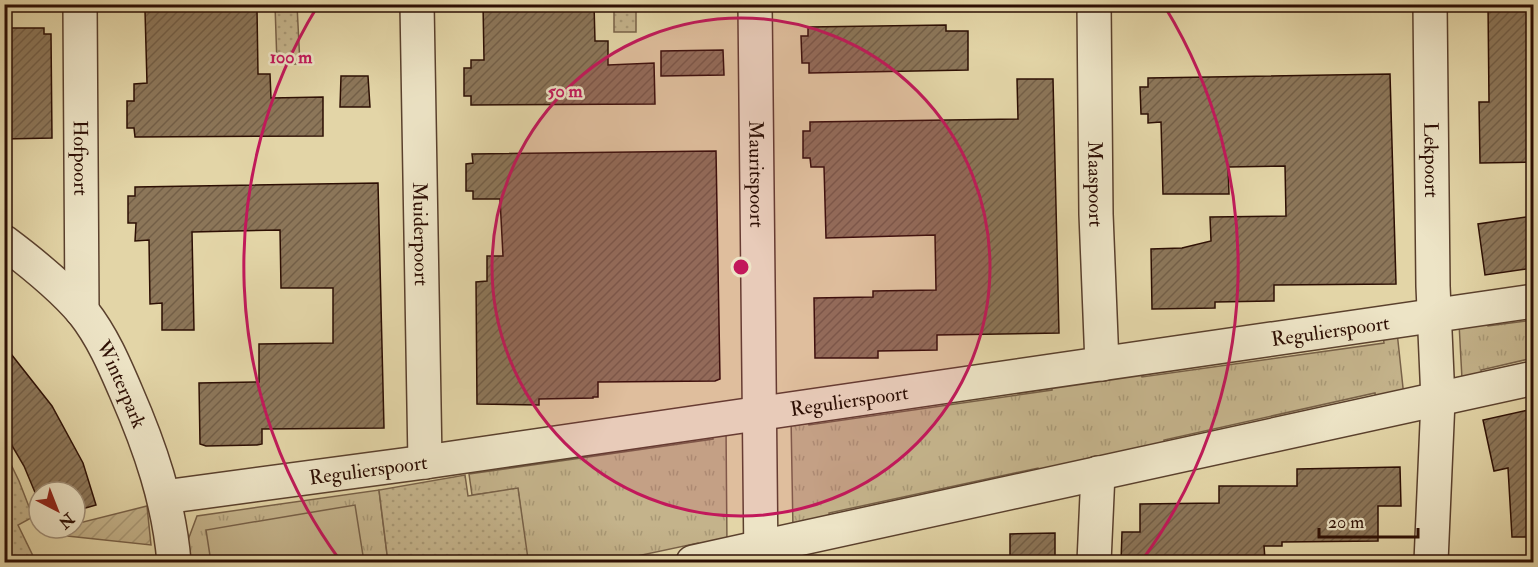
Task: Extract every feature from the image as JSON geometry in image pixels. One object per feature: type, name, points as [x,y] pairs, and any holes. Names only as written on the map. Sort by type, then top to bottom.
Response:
[{"type":"street","name":"Hofpoort","points":[[80,4],[82,311]]},
{"type":"street","name":"Muiderpoort","points":[[417,4],[425,462]]},
{"type":"street","name":"Mauritspoort","points":[[755,4],[761,555]]},
{"type":"street","name":"Maaspoort","points":[[1094,4],[1096,214],[1102,364]]},
{"type":"street","name":"Lekpoort","points":[[1430,4],[1434,316],[1438,400],[1431,562]]},
{"type":"street","name":"Winterpark","points":[[4,242],[44,274],[82,311],[107,350],[144,434],[164,498],[172,535],[174,562]]},
{"type":"street","name":"Regulierspoort","points":[[164,498],[1533,301]]},
{"type":"street","points":[[693,562],[761,555],[1098,473],[1533,378]]},
{"type":"street","points":[[1094,562],[1098,473]]},
{"type":"green space","points":[[275,5],[297,5],[300,64],[277,64]]},
{"type":"green space","points":[[614,5],[636,5],[636,32],[614,32]]},
{"type":"green space","points":[[1486,317],[1488,326],[1533,320],[1533,358],[1481,370],[1483,380],[1462,379],[1459,323]]},
{"type":"green space","points":[[1397,332],[1404,397],[1377,404],[1375,393],[1164,440],[1165,450],[1041,477],[1038,468],[829,513],[831,523],[793,531],[791,417],[808,418],[809,425],[1052,390],[1052,382],[1140,369],[1142,377],[1384,343],[1383,335]]},
{"type":"green space","points":[[726,427],[727,546],[701,552],[698,543],[609,562],[503,562],[527,559],[518,489],[472,495],[469,474],[713,439],[712,430]]},
{"type":"green space","points":[[5,452],[27,502],[27,520],[18,525],[36,562],[5,562]]},
{"type":"green space","points":[[465,475],[468,496],[518,488],[528,559],[503,562],[388,562],[379,490]]},
{"type":"green space","points":[[379,490],[388,562],[190,562],[188,540],[197,516]]},
{"type":"green space","points":[[355,505],[364,562],[211,562],[206,530]]},
{"type":"green space","points":[[147,506],[151,545],[87,538],[87,521]]},
{"type":"building","points":[[483,4],[594,4],[595,41],[608,41],[608,65],[654,63],[655,104],[471,105],[471,96],[464,96],[464,68],[471,68],[471,60],[484,60]]},
{"type":"building","points":[[1488,4],[1533,4],[1533,162],[1480,163],[1479,102],[1489,102]]},
{"type":"building","points":[[257,9],[258,74],[270,74],[271,98],[323,97],[323,136],[135,137],[134,128],[127,128],[127,101],[134,101],[134,84],[147,83],[145,11]]},
{"type":"building","points":[[946,25],[946,31],[968,31],[968,70],[809,73],[809,63],[802,63],[801,36],[808,36],[808,27]]},
{"type":"building","points":[[4,28],[44,28],[44,34],[51,34],[52,138],[4,139]]},
{"type":"building","points":[[723,50],[724,75],[661,76],[661,51]]},
{"type":"building","points":[[1390,74],[1396,284],[1274,285],[1274,301],[1215,302],[1215,308],[1152,309],[1151,249],[1182,248],[1211,241],[1210,217],[1286,216],[1285,166],[1228,167],[1229,194],[1163,194],[1161,122],[1148,123],[1148,114],[1141,114],[1140,87],[1148,87],[1148,78]]},
{"type":"building","points":[[341,76],[368,76],[370,107],[340,107]]},
{"type":"building","points":[[1017,79],[1053,79],[1059,333],[937,335],[937,350],[878,351],[878,358],[815,358],[814,298],[873,297],[873,291],[936,290],[935,235],[826,238],[824,167],[811,167],[810,158],[803,158],[803,131],[810,131],[810,122],[1018,119]]},
{"type":"building","points":[[716,151],[720,379],[715,381],[598,382],[598,397],[593,398],[539,399],[539,405],[477,404],[476,282],[487,281],[487,256],[503,256],[500,199],[473,199],[473,191],[466,191],[466,164],[473,163],[472,154]]},
{"type":"building","points":[[378,183],[384,428],[262,429],[262,444],[206,446],[200,444],[199,383],[259,382],[259,344],[333,343],[333,288],[281,288],[280,230],[192,232],[194,330],[162,330],[162,303],[150,304],[149,240],[135,241],[136,223],[128,223],[128,196],[135,196],[135,187]]},
{"type":"building","points":[[1533,216],[1533,268],[1485,275],[1478,224]]},
{"type":"building","points":[[4,345],[52,406],[83,463],[96,505],[87,508],[87,480],[30,480],[4,432]]},
{"type":"building","points":[[1533,409],[1533,537],[1512,537],[1508,468],[1494,471],[1483,420]]},
{"type":"building","points":[[1400,467],[1401,506],[1378,506],[1378,541],[1282,542],[1282,546],[1264,546],[1265,559],[1121,562],[1122,532],[1140,532],[1140,504],[1219,503],[1219,486],[1297,486],[1297,469]]},
{"type":"building","points":[[1055,533],[1055,562],[1010,562],[1010,534]]}]
